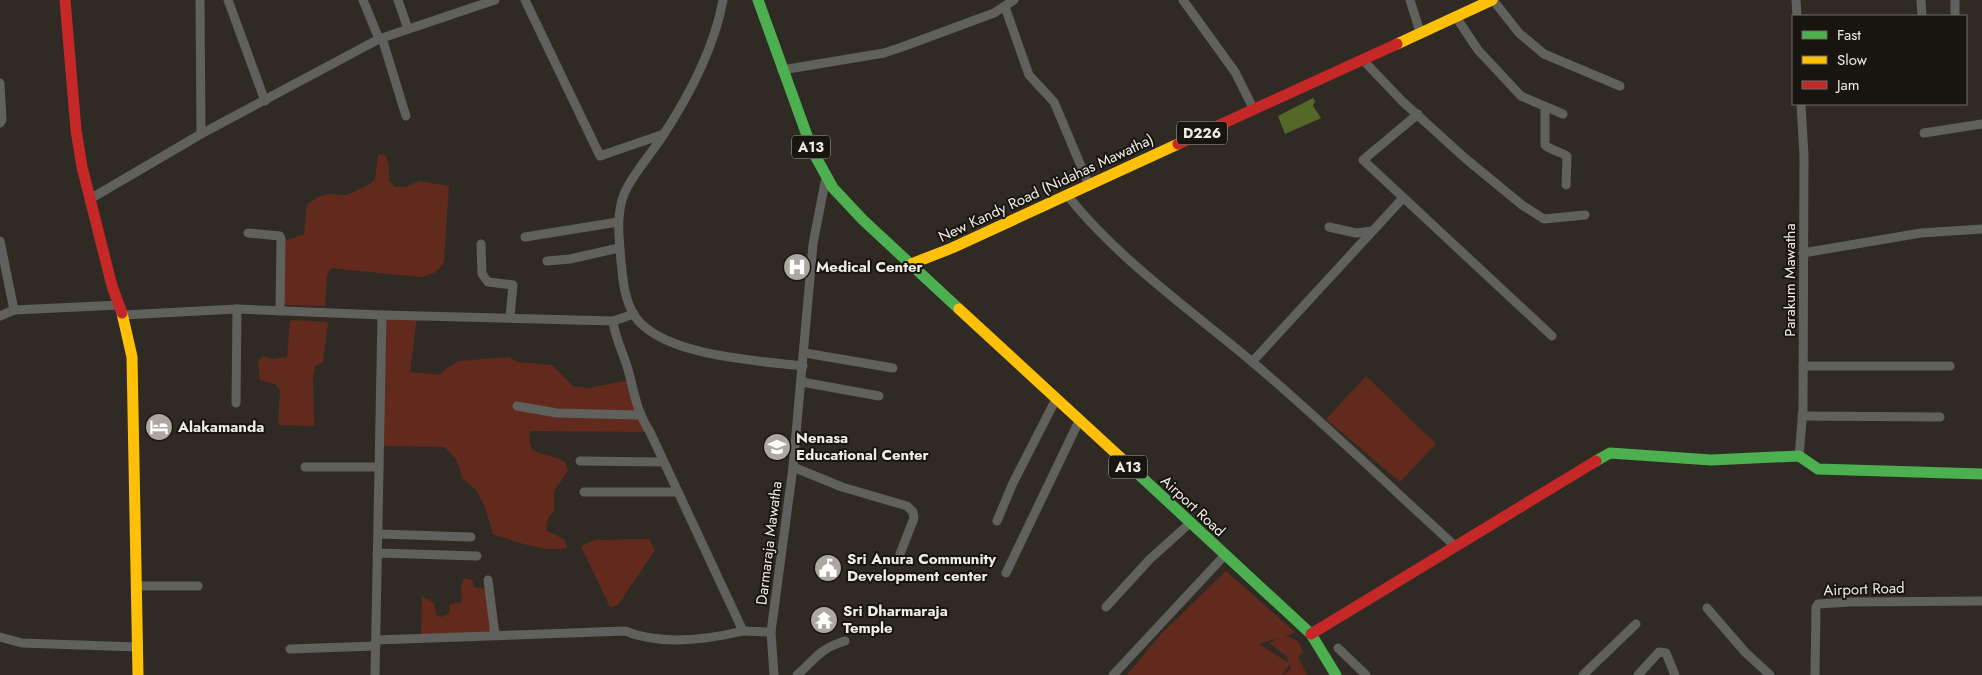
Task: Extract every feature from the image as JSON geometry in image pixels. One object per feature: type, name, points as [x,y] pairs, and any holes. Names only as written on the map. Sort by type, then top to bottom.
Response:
[{"type":"main road","points":[[64,0],[76,130],[82,167],[132,357],[138,675]]},
{"type":"main road","name":"A13","points":[[758,0],[812,152],[826,177],[833,188],[852,209],[912,264]]},
{"type":"main road","name":"New Kandy Road (Nidahas Mawatha)","points":[[912,264],[1493,0]]},
{"type":"main road","name":"Airport Road","points":[[912,264],[1224,556],[1311,634],[1336,675]]},
{"type":"main road","points":[[1311,634],[1610,453],[1711,460],[1799,456],[1818,469],[1982,474]]},
{"type":"street","points":[[200,0],[201,134]]},
{"type":"street","points":[[228,0],[265,101]]},
{"type":"street","points":[[364,0],[380,38],[406,116]]},
{"type":"street","points":[[398,0],[408,29]]},
{"type":"street","points":[[90,198],[201,134],[380,38],[495,0]]},
{"type":"street","points":[[525,0],[600,156],[664,134]]},
{"type":"street","points":[[723,0],[715,35],[692,87],[664,134],[624,193],[618,222],[624,292],[634,314],[652,334],[681,345],[720,356],[804,366]]},
{"type":"street","points":[[782,70],[884,53],[1005,7],[1014,0]]},
{"type":"street","points":[[1183,0],[1235,72],[1254,110]]},
{"type":"street","points":[[1410,0],[1420,32]]},
{"type":"street","points":[[1493,0],[1518,32],[1544,54],[1620,86]]},
{"type":"street","points":[[1796,0],[1797,15]]},
{"type":"street","points":[[1922,0],[1922,15]]},
{"type":"street","points":[[1955,0],[1955,15]]},
{"type":"street","points":[[1005,7],[1029,75],[1054,102],[1089,185]]},
{"type":"street","points":[[1456,17],[1478,50],[1521,96],[1563,114]]},
{"type":"street","points":[[1362,59],[1402,101],[1466,159],[1522,205],[1544,219],[1585,215]]},
{"type":"street","points":[[0,83],[2,120],[0,123]]},
{"type":"street","name":"Parakum Mawatha","points":[[1799,456],[1802,416],[1804,253],[1802,105]]},
{"type":"street","points":[[1545,107],[1545,145],[1551,150],[1559,151],[1567,156],[1566,186]]},
{"type":"street","points":[[1418,114],[1363,160],[1552,336]]},
{"type":"street","points":[[1924,133],[1982,124]]},
{"type":"street","name":"Darmaraja Mawatha","points":[[774,675],[772,632],[804,366],[813,244],[826,177]]},
{"type":"street","points":[[1067,195],[1094,225],[1139,268],[1252,362],[1455,546]]},
{"type":"street","points":[[1252,362],[1403,198]]},
{"type":"street","points":[[525,237],[618,222]]},
{"type":"street","points":[[1329,227],[1356,234],[1372,231]]},
{"type":"street","points":[[1804,253],[1921,233],[1982,229]]},
{"type":"street","points":[[248,233],[280,236],[280,311]]},
{"type":"street","points":[[0,241],[14,310]]},
{"type":"street","points":[[481,244],[482,274],[488,282],[512,285],[510,317]]},
{"type":"street","points":[[547,261],[570,259],[620,248]]},
{"type":"street","points":[[236,403],[237,309]]},
{"type":"street","points":[[0,316],[14,310],[237,309],[613,321],[634,314]]},
{"type":"street","points":[[375,675],[382,315]]},
{"type":"street","points":[[613,321],[615,335],[627,364],[639,415],[650,432],[676,492],[743,631]]},
{"type":"street","points":[[805,353],[893,368]]},
{"type":"street","points":[[1803,366],[1950,366]]},
{"type":"street","points":[[802,382],[879,396]]},
{"type":"street","points":[[996,522],[1013,483],[1056,399]]},
{"type":"street","points":[[517,406],[558,413],[639,415]]},
{"type":"street","points":[[1802,416],[1940,417]]},
{"type":"street","points":[[1006,573],[1079,421]]},
{"type":"street","points":[[580,461],[663,462]]},
{"type":"street","points":[[305,467],[379,467]]},
{"type":"street","points":[[793,467],[848,489],[907,506],[913,512],[914,518],[900,554]]},
{"type":"street","points":[[584,492],[676,492]]},
{"type":"street","points":[[1106,607],[1150,559],[1190,524]]},
{"type":"street","points":[[378,534],[471,537]]},
{"type":"street","points":[[377,553],[477,556]]},
{"type":"street","points":[[1113,675],[1224,556]]},
{"type":"street","points":[[488,580],[495,635]]},
{"type":"street","points":[[137,586],[198,586]]},
{"type":"street","name":"Airport Road","points":[[1815,675],[1816,607],[1818,604],[1982,601]]},
{"type":"street","points":[[1707,608],[1745,652],[1770,675]]},
{"type":"street","points":[[1583,675],[1636,624]]},
{"type":"street","points":[[290,649],[495,635],[625,631],[638,636],[711,639],[743,631],[772,632]]},
{"type":"street","points":[[0,636],[22,643],[138,647]]},
{"type":"street","points":[[797,675],[820,651],[845,641]]},
{"type":"street","points":[[1338,648],[1366,675]]},
{"type":"street","points":[[1638,675],[1660,652],[1666,653],[1675,675]]},
{"type":"shaded area","points":[[1313,98],[1315,101],[1313,106],[1321,118],[1285,134],[1278,116]]},
{"type":"shaded area","points":[[378,154],[385,155],[389,165],[389,181],[395,187],[406,187],[419,181],[449,186],[444,262],[434,273],[419,277],[331,268],[327,276],[325,306],[286,305],[282,297],[285,241],[304,234],[307,205],[316,198],[328,194],[347,195],[370,184],[375,179]]},
{"type":"shaded area","points":[[380,315],[417,316],[410,372],[440,375],[459,361],[509,357],[517,362],[552,365],[573,386],[588,388],[630,380],[650,432],[530,431],[529,440],[532,450],[565,462],[568,471],[554,491],[554,510],[548,518],[546,530],[565,540],[567,548],[549,549],[520,543],[493,534],[485,507],[477,491],[463,479],[457,461],[445,447],[386,446],[379,443]]},
{"type":"shaded area","points":[[290,321],[328,322],[323,362],[315,366],[313,376],[314,426],[281,425],[278,422],[280,391],[275,384],[260,380],[258,363],[262,356],[273,359],[287,357]]},
{"type":"shaded area","points":[[1366,376],[1436,444],[1400,482],[1326,419]]},
{"type":"shaded area","points":[[649,539],[655,550],[618,605],[610,607],[581,546],[595,540]]},
{"type":"shaded area","points":[[1226,571],[1295,632],[1286,636],[1298,641],[1303,652],[1298,657],[1307,675],[1283,675],[1291,669],[1290,664],[1282,675],[1127,675],[1161,634]],"holes":[[[1279,638],[1269,643],[1287,657],[1289,663],[1259,644]]]},
{"type":"shaded area","points":[[464,578],[472,580],[474,587],[486,589],[491,635],[421,638],[422,596],[434,603],[436,615],[442,617],[449,613],[450,604],[462,602],[461,587]]},
{"type":"traffic: fast","points":[[758,0],[813,152],[833,188],[863,220],[959,309]]},
{"type":"traffic: fast","points":[[1596,461],[1610,453],[1711,460],[1799,456],[1818,469],[1982,474]]},
{"type":"traffic: fast","points":[[1122,459],[1311,634],[1336,675]]},
{"type":"traffic: slow","points":[[1397,44],[1492,0]]},
{"type":"traffic: slow","points":[[911,264],[952,248],[1178,144]]},
{"type":"traffic: slow","points":[[959,309],[1122,459]]},
{"type":"traffic: slow","points":[[122,313],[132,357],[138,675]]},
{"type":"traffic: jam","points":[[65,0],[76,130],[82,167],[112,286],[122,313]]},
{"type":"traffic: jam","points":[[1178,144],[1397,44]]},
{"type":"traffic: jam","points":[[1311,634],[1596,461]]},
{"type":"place","name":"Medical Center","points":[[797,267]]},
{"type":"place","name":"Alakamanda","points":[[159,427]]},
{"type":"place","name":"Nenasa Educational Center","points":[[777,447]]},
{"type":"place","name":"Sri Anura Community Development center","points":[[828,568]]},
{"type":"place","name":"Sri Dharmaraja Temple","points":[[824,620]]}]
